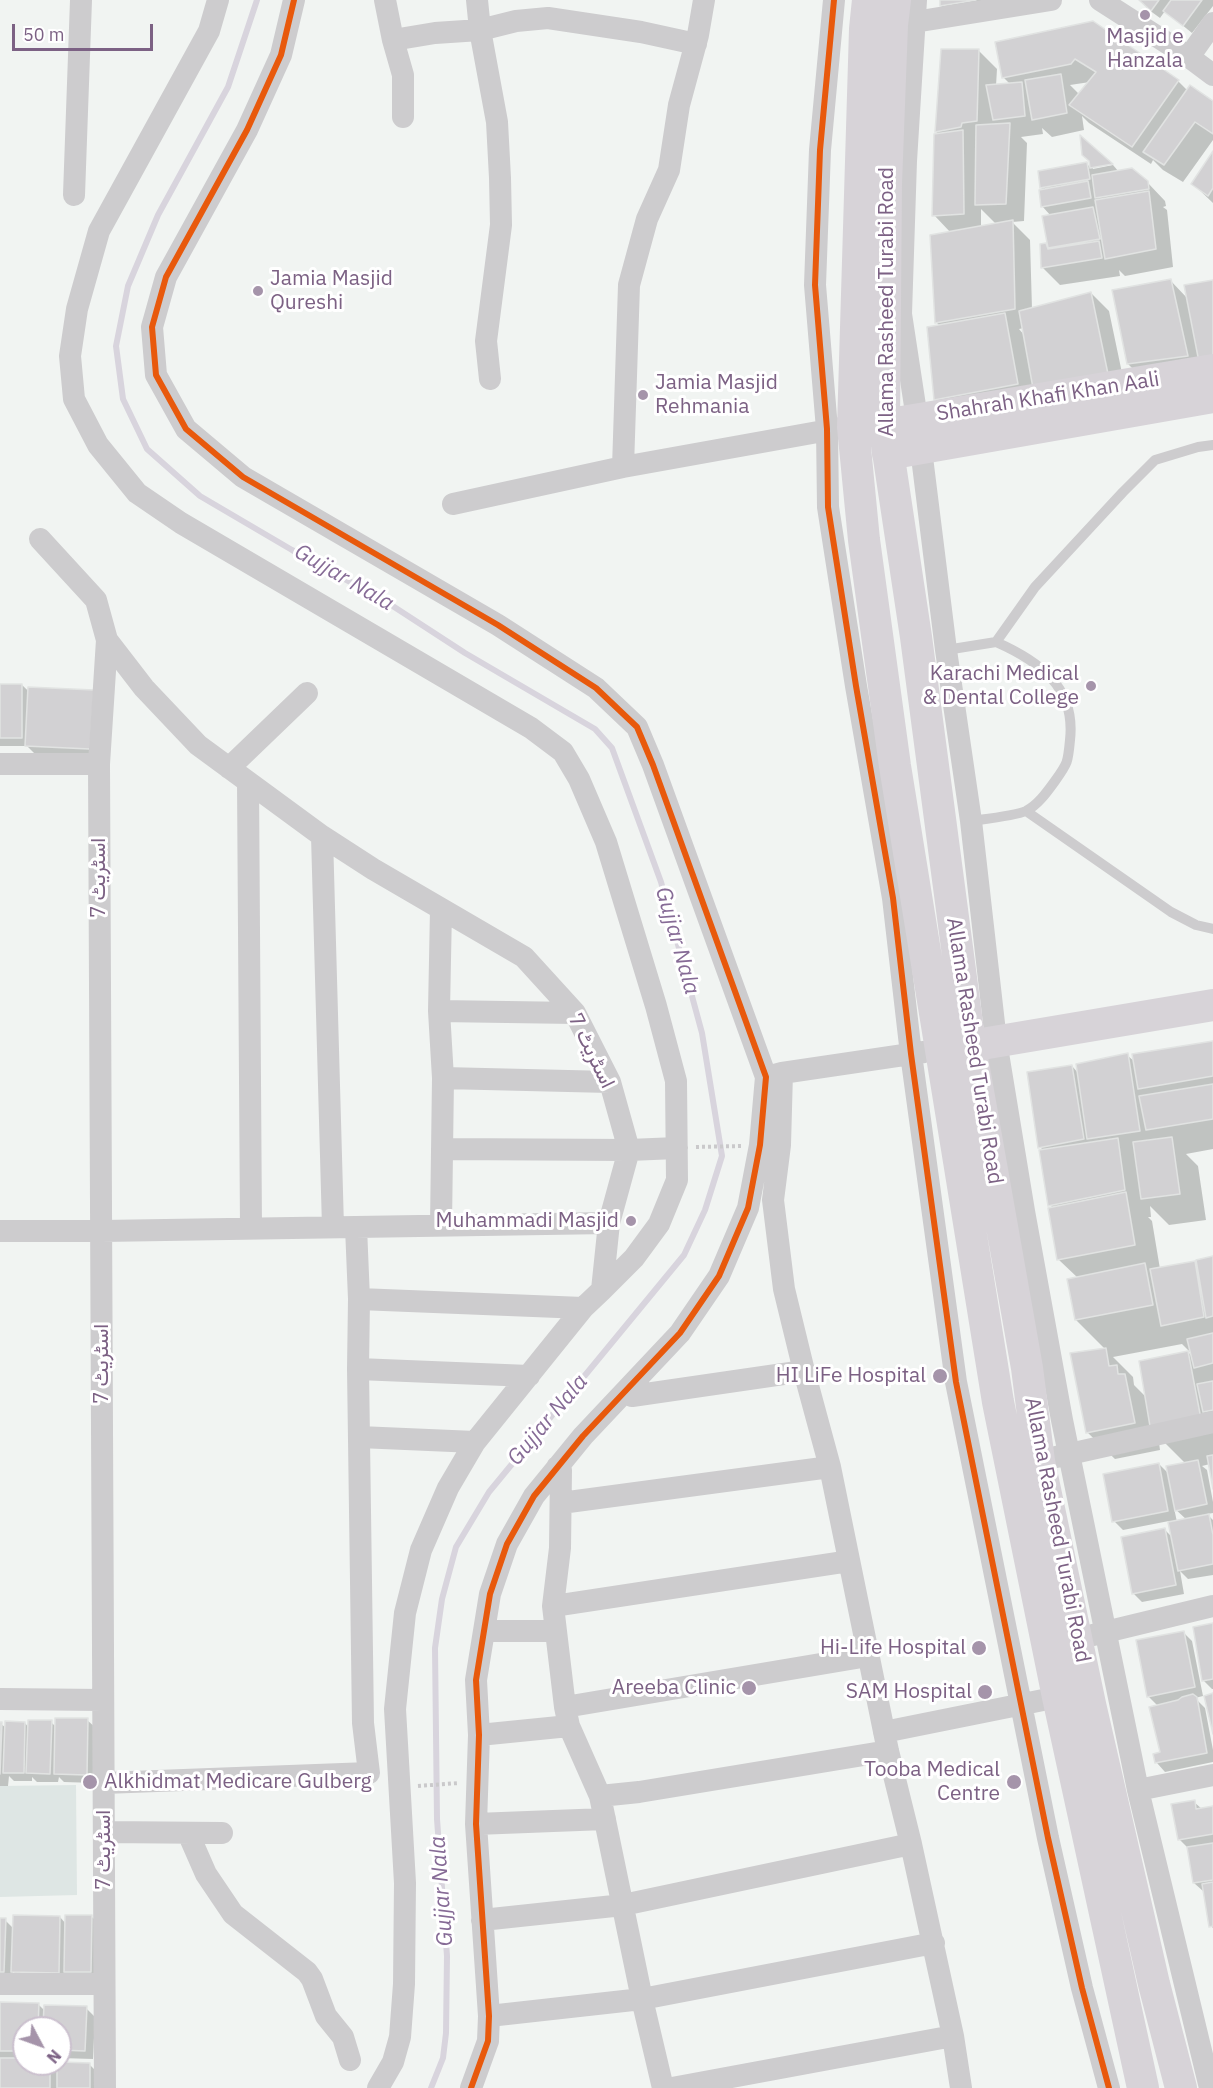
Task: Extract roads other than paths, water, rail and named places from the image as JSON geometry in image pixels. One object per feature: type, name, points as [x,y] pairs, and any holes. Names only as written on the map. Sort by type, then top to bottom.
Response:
[{"type":"main road","name":"Allama Rasheed Turabi Road","points":[[868,0],[840,428],[864,540],[895,766],[954,1048],[1027,1368],[1039,1461],[1091,1635],[1090,1704],[1154,1984],[1181,2088]]},
{"type":"main road","name":"Allama Rasheed Turabi Road","points":[[900,16],[886,184],[886,440],[916,637],[954,1048],[998,1402],[1058,1697],[1143,2088]]},
{"type":"main road","name":"Shahrah Khafi Khan Aali","points":[[886,440],[1213,370]]},
{"type":"main road","name":"Shahrah Khafi Khan Aali","points":[[919,434],[1213,397]]},
{"type":"main road","points":[[954,1048],[1213,1005]]},
{"type":"street","points":[[74,195],[81,0]]},
{"type":"street","points":[[218,0],[208,32],[99,231],[75,321],[70,356],[74,399],[98,446],[137,493],[181,523],[531,728],[563,752],[579,779],[606,842],[656,1006],[676,1081],[681,1147],[677,1180],[659,1224],[634,1258],[583,1308],[475,1442],[448,1488],[421,1550],[405,1612],[395,1709],[405,1883],[404,1984],[398,2045],[393,2062],[378,2088]]},
{"type":"street","points":[[294,0],[281,55],[247,129],[166,277],[152,327],[156,375],[186,429],[243,477],[498,625],[596,688],[637,727],[774,1075],[770,1145],[773,1200],[784,1289],[830,1467],[886,1742],[934,1943],[961,2088]]},
{"type":"street","points":[[386,0],[393,40],[403,75],[403,117]]},
{"type":"street","points":[[477,0],[480,30],[497,122],[500,178],[501,225],[486,341],[490,379]]},
{"type":"street","points":[[623,467],[630,285],[647,219],[669,170],[679,105],[696,44],[704,0]]},
{"type":"street","points":[[834,0],[820,150],[815,285],[840,428]]},
{"type":"street","points":[[916,0],[900,16],[906,161],[901,314],[971,821],[954,1048],[956,1382],[1020,1704],[1082,1988],[1109,2088]]},
{"type":"street","points":[[900,16],[1051,0]]},
{"type":"street","points":[[1100,0],[1213,75]]},
{"type":"street","points":[[393,40],[435,33],[480,30],[516,21],[548,18],[641,32],[696,44]]},
{"type":"street","points":[[1189,57],[1213,23]]},
{"type":"street","points":[[453,504],[623,467],[840,428],[886,440]]},
{"type":"street","name":"اسٹریٹ 7","points":[[40,539],[96,600],[107,640],[99,764],[105,2088]]},
{"type":"street","name":"اسٹریٹ 7","points":[[107,640],[144,688],[198,744],[229,768],[322,836],[524,957],[575,1013],[610,1082],[629,1150]]},
{"type":"street","points":[[229,768],[307,693]]},
{"type":"street","points":[[0,764],[99,764]]},
{"type":"street","points":[[248,782],[251,1228]]},
{"type":"street","points":[[322,836],[333,1227]]},
{"type":"street","points":[[441,909],[439,1011],[442,1078],[441,1225]]},
{"type":"street","points":[[439,1011],[575,1013]]},
{"type":"street","points":[[774,1075],[954,1048]]},
{"type":"street","points":[[954,1048],[1024,1211],[1069,1454],[1091,1635],[1138,1790],[1210,2088]]},
{"type":"street","points":[[442,1078],[610,1082]]},
{"type":"street","points":[[471,2088],[488,2041],[489,2016],[476,1824],[479,1735],[476,1680],[490,1594],[507,1544],[534,1496],[583,1436],[680,1333],[719,1276],[748,1208],[770,1145]]},
{"type":"street","points":[[442,1149],[629,1150],[681,1147]]},
{"type":"street","points":[[602,1290],[609,1223],[629,1150]]},
{"type":"street","points":[[0,1231],[609,1223]]},
{"type":"street","points":[[104,1783],[369,1773],[363,1723],[359,1299],[356,1227]]},
{"type":"street","points":[[359,1299],[583,1308]]},
{"type":"street","points":[[358,1369],[530,1376]]},
{"type":"street","points":[[627,1390],[632,1396],[804,1371]]},
{"type":"street","points":[[1039,1461],[1213,1422]]},
{"type":"street","points":[[359,1437],[475,1442]]},
{"type":"street","points":[[557,1467],[561,1470],[560,1548],[553,1606],[567,1717],[600,1796],[663,2088]]},
{"type":"street","points":[[561,1503],[830,1467]]},
{"type":"street","points":[[553,1606],[849,1561]]},
{"type":"street","points":[[1091,1635],[1213,1606]]},
{"type":"street","points":[[484,1631],[555,1631]]},
{"type":"street","points":[[479,1735],[868,1656]]},
{"type":"street","points":[[600,1796],[651,1790],[886,1742],[1020,1704],[1058,1697]]},
{"type":"street","points":[[0,1700],[103,1700]]},
{"type":"street","points":[[1138,1790],[1213,1775]]},
{"type":"street","points":[[476,1824],[604,1819]]},
{"type":"street","points":[[104,1832],[222,1833]]},
{"type":"street","points":[[188,1833],[206,1874],[233,1914],[307,1972],[312,1979],[326,2016],[343,2037],[350,2060]]},
{"type":"street","points":[[482,1920],[623,1905],[911,1844]]},
{"type":"street","points":[[489,2016],[642,1999],[934,1943]]},
{"type":"street","points":[[0,1984],[104,1984]]},
{"type":"street","points":[[672,2088],[953,2036]]},
{"type":"lane","points":[[996,642],[1035,587],[1122,492],[1155,460],[1198,447],[1213,445]]},
{"type":"lane","points":[[946,650],[996,642],[1018,652],[1045,672],[1060,689],[1069,705],[1072,729],[1068,763],[1044,796],[1026,811],[971,821]]},
{"type":"lane","points":[[1026,811],[1172,912],[1196,926],[1213,929]]},
{"type":"waterway","name":"Gujjar Nala","points":[[257,0],[228,87],[158,215],[128,286],[116,346],[123,399],[147,449],[200,496],[385,601],[465,653],[595,729],[612,748],[661,882],[702,1033],[722,1156],[705,1210],[684,1255],[489,1492],[456,1547],[442,1599],[435,1648],[437,1819],[447,1956],[446,2033],[443,2058],[431,2088]]},
{"type":"place","name":"Masjid e Hanzala","points":[[1145,15]]},
{"type":"place","name":"Jamia Masjid Qureshi","points":[[258,291]]},
{"type":"place","name":"Jamia Masjid Rehmania","points":[[643,395]]},
{"type":"place","name":"Karachi Medical & Dental College","points":[[1091,686]]},
{"type":"place","name":"Muhammadi Masjid","points":[[631,1221]]},
{"type":"place","name":"HI LiFe Hospital","points":[[940,1376]]},
{"type":"place","name":"Hi-Life Hospital","points":[[979,1648]]},
{"type":"place","name":"Areeba Clinic","points":[[749,1688]]},
{"type":"place","name":"SAM Hospital","points":[[985,1692]]},
{"type":"place","name":"Alkhidmat Medicare Gulberg","points":[[90,1782]]},
{"type":"place","name":"Tooba Medical Centre","points":[[1014,1782]]}]
